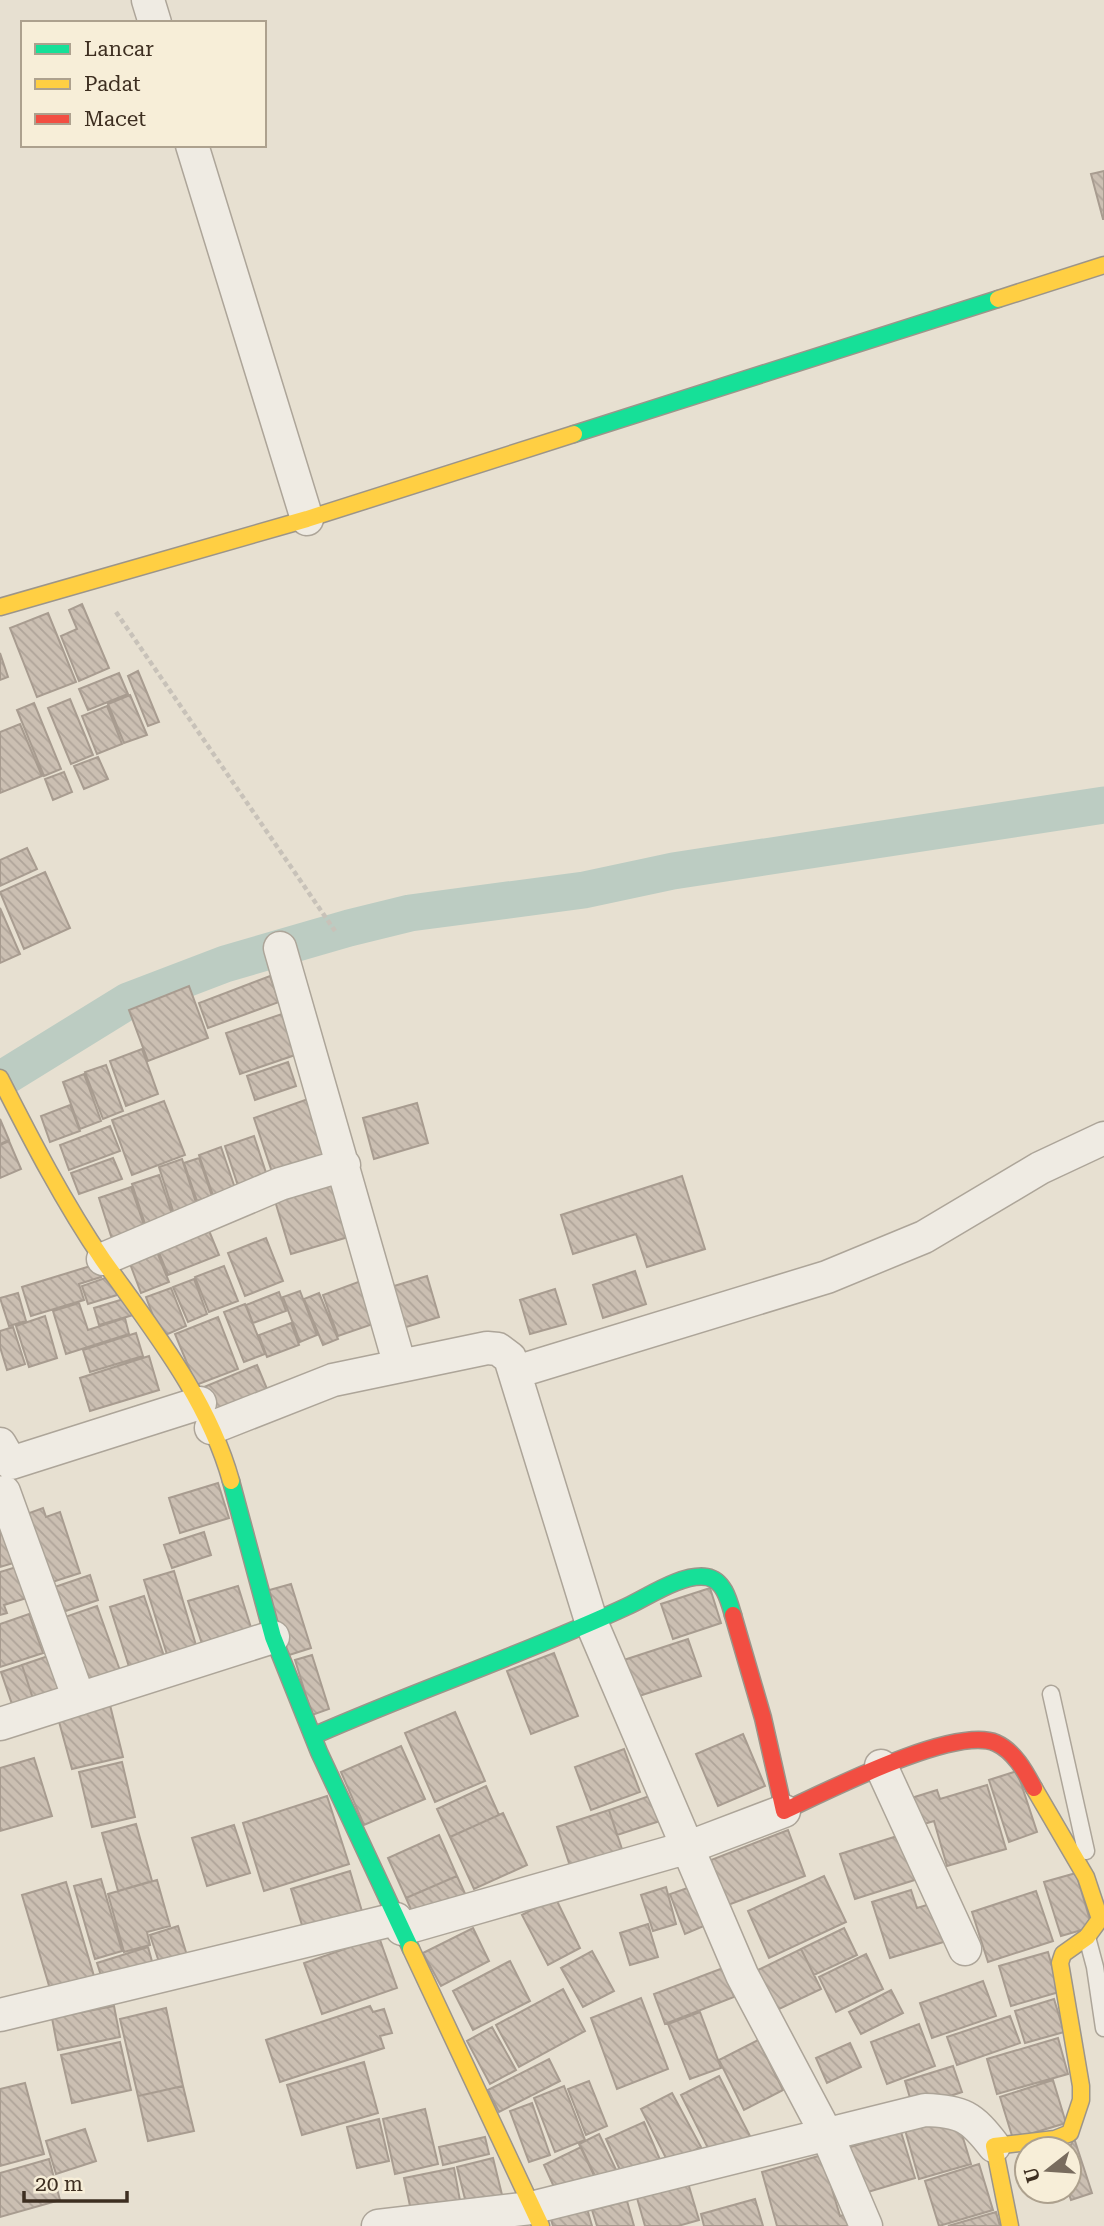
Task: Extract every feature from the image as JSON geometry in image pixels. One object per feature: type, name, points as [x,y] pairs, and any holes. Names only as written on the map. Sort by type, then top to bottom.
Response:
[{"type":"street","points":[[148,0],[154,21]]},
{"type":"street","points":[[193,147],[307,519]]},
{"type":"street","points":[[0,607],[307,519],[1104,264]]},
{"type":"street","points":[[280,948],[400,1366]]},
{"type":"street","points":[[0,1078],[26,1129],[103,1259],[130,1293],[205,1415],[226,1463],[273,1637],[313,1736],[536,2217]]},
{"type":"street","points":[[516,1372],[827,1277],[924,1237],[1040,1168],[1104,1138]]},
{"type":"street","points":[[103,1259],[280,1184],[344,1165]]},
{"type":"street","points":[[0,1444],[11,1462],[205,1415],[333,1380],[400,1366],[487,1348],[498,1349],[510,1358],[592,1624],[742,1975],[828,2137],[866,2226]]},
{"type":"street","points":[[4,1492],[79,1699]]},
{"type":"street","points":[[313,1736],[404,1696],[592,1624],[682,1581],[707,1577],[719,1583],[729,1600],[763,1718],[784,1811]]},
{"type":"street","points":[[0,1724],[273,1637]]},
{"type":"street","points":[[0,2015],[399,1924],[689,1847],[784,1811],[881,1766],[959,1742],[992,1740],[1012,1753],[1079,1864],[1096,1901],[1100,1919],[1087,1937],[1063,1954],[1060,1963],[1081,2086],[1081,2100],[1070,2133],[1055,2139],[994,2146]]},
{"type":"street","points":[[881,1766],[965,1948]]},
{"type":"street","points":[[378,2226],[536,2217],[925,2110],[953,2111],[977,2123],[994,2146],[1010,2226]]},
{"type":"lane","points":[[1051,1693],[1096,1901]]},
{"type":"lane","points":[[1087,1937],[1100,1966],[1104,2028]]},
{"type":"path","points":[[95,580],[335,932]]},
{"type":"building","points":[[1104,171],[1104,219],[1103,219],[1091,174]]},
{"type":"building","points":[[82,604],[109,668],[79,681],[61,636],[77,629],[69,610]]},
{"type":"building","points":[[48,613],[76,682],[37,697],[10,628]]},
{"type":"building","points":[[0,653],[8,677],[0,680]]},
{"type":"building","points":[[138,671],[159,722],[148,726],[128,676]]},
{"type":"building","points":[[119,673],[128,694],[88,710],[79,689]]},
{"type":"building","points":[[130,695],[147,735],[124,743],[108,704]]},
{"type":"building","points":[[70,699],[93,755],[71,764],[48,708]]},
{"type":"building","points":[[34,703],[61,769],[44,776],[17,710]]},
{"type":"building","points":[[107,706],[122,744],[97,754],[82,716]]},
{"type":"building","points":[[20,724],[42,776],[0,793],[0,732]]},
{"type":"building","points":[[98,757],[108,779],[84,789],[74,766]]},
{"type":"building","points":[[64,772],[72,792],[53,800],[45,779]]},
{"type":"building","points":[[27,848],[37,869],[0,886],[0,860]]},
{"type":"building","points":[[45,872],[70,928],[24,949],[0,892]]},
{"type":"building","points":[[0,908],[20,954],[0,963]]},
{"type":"building","points":[[270,976],[279,1002],[208,1028],[199,1003]]},
{"type":"building","points":[[189,986],[208,1038],[148,1061],[129,1010]]},
{"type":"building","points":[[282,1014],[295,1055],[240,1074],[226,1033]]},
{"type":"building","points":[[142,1049],[158,1094],[126,1106],[110,1061]]},
{"type":"building","points":[[288,1062],[296,1086],[255,1100],[247,1076]]},
{"type":"building","points":[[106,1065],[123,1111],[103,1119],[85,1072]]},
{"type":"building","points":[[84,1074],[101,1121],[80,1129],[63,1082]]},
{"type":"building","points":[[308,1099],[327,1157],[273,1175],[254,1118]]},
{"type":"building","points":[[164,1101],[185,1155],[132,1175],[112,1120]]},
{"type":"building","points":[[417,1103],[428,1143],[374,1159],[363,1118]]},
{"type":"building","points":[[70,1105],[80,1131],[50,1142],[41,1116]]},
{"type":"building","points":[[0,1119],[9,1140],[0,1144]]},
{"type":"building","points":[[110,1126],[120,1151],[69,1170],[60,1145]]},
{"type":"building","points":[[254,1136],[269,1182],[240,1192],[225,1146]]},
{"type":"building","points":[[9,1141],[21,1169],[0,1178],[0,1145]]},
{"type":"building","points":[[221,1147],[237,1194],[215,1201],[199,1155]]},
{"type":"building","points":[[113,1158],[122,1179],[79,1194],[71,1173]]},
{"type":"building","points":[[199,1158],[212,1196],[197,1201],[184,1163]]},
{"type":"building","points":[[182,1159],[198,1209],[175,1217],[159,1167]]},
{"type":"building","points":[[159,1175],[173,1217],[146,1227],[132,1184]]},
{"type":"building","points":[[682,1176],[705,1249],[647,1267],[636,1234],[573,1254],[561,1215]]},
{"type":"building","points":[[339,1182],[355,1235],[291,1254],[275,1201]]},
{"type":"building","points":[[131,1187],[145,1228],[112,1239],[99,1198]]},
{"type":"building","points":[[205,1221],[219,1255],[168,1275],[154,1240]]},
{"type":"building","points":[[266,1238],[283,1281],[245,1296],[228,1253]]},
{"type":"building","points":[[153,1242],[169,1282],[141,1293],[126,1253]]},
{"type":"building","points":[[97,1264],[101,1277],[79,1284],[84,1300],[31,1316],[22,1287]]},
{"type":"building","points":[[224,1266],[238,1301],[209,1312],[195,1277]]},
{"type":"building","points":[[635,1271],[646,1304],[603,1318],[593,1285]]},
{"type":"building","points":[[111,1276],[117,1295],[88,1304],[82,1286]]},
{"type":"building","points":[[427,1276],[439,1317],[393,1331],[381,1290]]},
{"type":"building","points":[[194,1279],[207,1314],[188,1322],[173,1287]]},
{"type":"building","points":[[361,1281],[376,1323],[338,1336],[323,1295]]},
{"type":"building","points":[[171,1288],[186,1326],[161,1337],[146,1297]]},
{"type":"building","points":[[555,1289],[566,1324],[530,1334],[520,1300]]},
{"type":"building","points":[[300,1291],[317,1335],[300,1342],[283,1297]]},
{"type":"building","points":[[279,1292],[286,1311],[253,1323],[246,1305]]},
{"type":"building","points":[[18,1293],[26,1321],[9,1326],[0,1298]]},
{"type":"building","points":[[319,1293],[338,1339],[323,1345],[304,1299]]},
{"type":"building","points":[[127,1298],[133,1315],[99,1325],[94,1308]]},
{"type":"building","points":[[79,1303],[88,1330],[125,1318],[129,1334],[66,1354],[53,1311]]},
{"type":"building","points":[[245,1304],[265,1354],[244,1362],[224,1312]]},
{"type":"building","points":[[45,1316],[57,1358],[29,1367],[16,1326]]},
{"type":"building","points":[[218,1317],[238,1369],[196,1385],[175,1334]]},
{"type":"building","points":[[291,1323],[299,1345],[267,1357],[259,1335]]},
{"type":"building","points":[[13,1327],[25,1364],[7,1370],[0,1347],[0,1331]]},
{"type":"building","points":[[136,1333],[143,1356],[90,1372],[83,1350]]},
{"type":"building","points":[[149,1356],[159,1390],[90,1411],[80,1378]]},
{"type":"building","points":[[257,1365],[272,1401],[219,1422],[204,1387]]},
{"type":"building","points":[[218,1483],[229,1518],[180,1533],[169,1498]]},
{"type":"building","points":[[43,1508],[46,1517],[60,1512],[80,1573],[43,1585],[21,1516]]},
{"type":"building","points":[[11,1524],[23,1560],[0,1567],[0,1528]]},
{"type":"building","points":[[204,1532],[211,1555],[172,1568],[164,1545]]},
{"type":"building","points":[[23,1565],[33,1596],[4,1605],[7,1613],[0,1615],[0,1572]]},
{"type":"building","points":[[174,1571],[198,1652],[169,1661],[144,1580]]},
{"type":"building","points":[[90,1575],[98,1600],[57,1614],[49,1589]]},
{"type":"building","points":[[291,1584],[311,1648],[286,1656],[266,1591]]},
{"type":"building","points":[[238,1586],[253,1634],[204,1650],[188,1601]]},
{"type":"building","points":[[710,1588],[721,1623],[673,1639],[661,1604]]},
{"type":"building","points":[[144,1596],[166,1662],[131,1673],[110,1607]]},
{"type":"building","points":[[97,1606],[122,1676],[86,1688],[62,1618]]},
{"type":"building","points":[[29,1614],[43,1653],[0,1667],[0,1624]]},
{"type":"building","points":[[688,1639],[701,1676],[636,1697],[624,1660]]},
{"type":"building","points":[[554,1653],[578,1716],[531,1734],[507,1671]]},
{"type":"building","points":[[51,1655],[64,1695],[35,1705],[22,1665]]},
{"type":"building","points":[[312,1655],[329,1709],[312,1715],[295,1660]]},
{"type":"building","points":[[22,1665],[35,1705],[15,1713],[1,1672]]},
{"type":"building","points":[[110,1705],[123,1757],[72,1769],[58,1718]]},
{"type":"building","points":[[455,1712],[485,1781],[435,1802],[405,1733]]},
{"type":"building","points":[[743,1734],[765,1786],[718,1806],[696,1754]]},
{"type":"building","points":[[401,1746],[425,1799],[364,1825],[341,1772]]},
{"type":"building","points":[[624,1749],[640,1792],[591,1810],[575,1767]]},
{"type":"building","points":[[34,1758],[52,1816],[0,1831],[0,1768]]},
{"type":"building","points":[[122,1762],[135,1817],[92,1827],[79,1772]]},
{"type":"building","points":[[1017,1771],[1037,1832],[1009,1842],[989,1780]]},
{"type":"building","points":[[987,1785],[1006,1849],[947,1866],[934,1821],[914,1827],[905,1800],[937,1790],[940,1799]]},
{"type":"building","points":[[486,1786],[499,1815],[450,1837],[437,1809]]},
{"type":"building","points":[[658,1793],[666,1819],[617,1835],[609,1810]]},
{"type":"building","points":[[327,1796],[349,1864],[264,1891],[243,1823]]},
{"type":"building","points":[[609,1810],[624,1855],[572,1872],[557,1827]]},
{"type":"building","points":[[503,1813],[527,1865],[474,1889],[450,1837]]},
{"type":"building","points":[[136,1824],[152,1881],[118,1891],[102,1833]]},
{"type":"building","points":[[234,1825],[250,1873],[207,1886],[192,1838]]},
{"type":"building","points":[[788,1830],[805,1876],[728,1905],[711,1860]]},
{"type":"building","points":[[910,1832],[924,1877],[855,1899],[840,1854]]},
{"type":"building","points":[[439,1835],[457,1876],[406,1898],[388,1858]]},
{"type":"building","points":[[350,1871],[364,1918],[305,1935],[291,1889]]},
{"type":"building","points":[[1076,1873],[1092,1927],[1061,1936],[1044,1882]]},
{"type":"building","points":[[457,1876],[467,1898],[416,1921],[406,1898]]},
{"type":"building","points":[[824,1876],[846,1922],[769,1958],[748,1911]]},
{"type":"building","points":[[101,1879],[122,1951],[95,1959],[74,1886]]},
{"type":"building","points":[[157,1880],[170,1926],[147,1932],[150,1945],[124,1952],[108,1894]]},
{"type":"building","points":[[66,1882],[97,1986],[53,1999],[22,1895]]},
{"type":"building","points":[[696,1885],[711,1923],[685,1934],[670,1894]]},
{"type":"building","points":[[666,1887],[676,1924],[653,1931],[641,1895]]},
{"type":"building","points":[[911,1890],[917,1908],[937,1902],[950,1940],[890,1958],[872,1902]]},
{"type":"building","points":[[1036,1891],[1053,1941],[988,1962],[972,1912]]},
{"type":"building","points":[[555,1897],[580,1948],[548,1965],[522,1915]]},
{"type":"building","points":[[648,1924],[658,1957],[630,1965],[620,1933]]},
{"type":"building","points":[[178,1926],[189,1962],[162,1971],[150,1935]]},
{"type":"building","points":[[473,1928],[489,1961],[441,1986],[423,1953]]},
{"type":"building","points":[[844,1928],[857,1955],[814,1975],[801,1949]]},
{"type":"building","points":[[379,1937],[397,1988],[322,2014],[304,1963]]},
{"type":"building","points":[[148,1947],[155,1972],[105,1988],[97,1963]]},
{"type":"building","points":[[801,1949],[821,1989],[775,2011],[756,1971]]},
{"type":"building","points":[[592,1951],[614,1991],[583,2007],[561,1968]]},
{"type":"building","points":[[1048,1952],[1059,1992],[1011,2006],[999,1966]]},
{"type":"building","points":[[866,1954],[883,1989],[836,2012],[819,1977]]},
{"type":"building","points":[[510,1961],[530,2001],[473,2030],[453,1991]]},
{"type":"building","points":[[723,1968],[734,1997],[665,2024],[654,1994]]},
{"type":"building","points":[[983,1981],[996,2016],[932,2038],[920,2003]]},
{"type":"building","points":[[563,1989],[585,2031],[519,2067],[496,2025]]},
{"type":"building","points":[[891,1990],[903,2013],[861,2034],[849,2012]]},
{"type":"building","points":[[641,1998],[668,2069],[617,2089],[591,2018]]},
{"type":"building","points":[[1054,1999],[1064,2032],[1025,2043],[1015,2011]]},
{"type":"building","points":[[114,2006],[120,2037],[58,2050],[52,2018]]},
{"type":"building","points":[[370,2006],[373,2012],[384,2009],[392,2033],[380,2036],[384,2048],[280,2082],[266,2040]]},
{"type":"building","points":[[166,2008],[183,2086],[138,2096],[120,2019]]},
{"type":"building","points":[[700,2012],[721,2068],[690,2079],[668,2024]]},
{"type":"building","points":[[1010,2016],[1020,2043],[957,2065],[947,2037]]},
{"type":"building","points":[[919,2024],[935,2066],[887,2084],[871,2042]]},
{"type":"building","points":[[492,2027],[516,2070],[490,2084],[467,2041]]},
{"type":"building","points":[[1058,2038],[1068,2074],[997,2094],[987,2059]]},
{"type":"building","points":[[758,2040],[783,2090],[744,2110],[719,2060]]},
{"type":"building","points":[[120,2042],[131,2090],[72,2103],[61,2055]]},
{"type":"building","points":[[850,2043],[861,2067],[827,2083],[816,2058]]},
{"type":"building","points":[[549,2059],[560,2081],[499,2112],[488,2090]]},
{"type":"building","points":[[364,2062],[378,2113],[302,2135],[287,2085]]},
{"type":"building","points":[[953,2066],[962,2092],[913,2108],[905,2081]]},
{"type":"building","points":[[719,2076],[750,2136],[712,2156],[681,2095]]},
{"type":"building","points":[[1053,2080],[1066,2123],[1026,2135],[1013,2135],[1013,2139],[1000,2097]]},
{"type":"building","points":[[589,2081],[607,2126],[586,2135],[568,2089]]},
{"type":"building","points":[[25,2083],[44,2154],[0,2166],[0,2089]]},
{"type":"building","points":[[183,2086],[194,2131],[148,2141],[138,2096]]},
{"type":"building","points":[[564,2086],[585,2140],[555,2152],[534,2098]]},
{"type":"building","points":[[672,2093],[701,2147],[669,2164],[641,2109]]},
{"type":"building","points":[[532,2103],[550,2155],[529,2162],[510,2111]]},
{"type":"building","points":[[425,2109],[438,2164],[395,2174],[383,2119]]},
{"type":"building","points":[[956,2115],[971,2164],[919,2179],[905,2130]]},
{"type":"building","points":[[379,2119],[389,2161],[357,2168],[347,2127]]},
{"type":"building","points":[[644,2122],[661,2162],[624,2179],[606,2139]]},
{"type":"building","points":[[85,2129],[96,2161],[56,2174],[46,2141]]},
{"type":"building","points":[[901,2132],[915,2178],[861,2194],[847,2148]]},
{"type":"building","points":[[599,2134],[619,2176],[599,2186],[579,2144]]},
{"type":"building","points":[[485,2137],[489,2154],[443,2165],[439,2147]]},
{"type":"building","points":[[581,2147],[597,2180],[559,2198],[544,2165]]},
{"type":"building","points":[[822,2155],[840,2216],[855,2212],[860,2226],[777,2226],[762,2172]]},
{"type":"building","points":[[493,2158],[504,2203],[468,2211],[457,2167]]},
{"type":"building","points":[[49,2159],[60,2200],[0,2217],[0,2173]]},
{"type":"building","points":[[979,2164],[993,2210],[939,2226],[925,2181]]},
{"type":"building","points":[[1083,2166],[1092,2193],[1083,2196]]},
{"type":"building","points":[[454,2168],[461,2206],[412,2215],[404,2178]]},
{"type":"building","points":[[688,2183],[699,2220],[678,2226],[645,2226],[637,2198]]},
{"type":"building","points":[[755,2199],[763,2226],[704,2226],[701,2214]]},
{"type":"building","points":[[627,2201],[634,2226],[597,2226],[592,2210]]},
{"type":"building","points":[[586,2205],[592,2226],[553,2226],[550,2216]]},
{"type":"building","points":[[996,2212],[1000,2226],[948,2226]]},
{"type":"waterway","points":[[0,1080],[128,1001],[225,964],[349,928],[410,913],[584,890],[673,871],[1104,805]]},
{"type":"traffic: fast","points":[[574,434],[998,299]]},
{"type":"traffic: fast","points":[[231,1481],[273,1637],[319,1752],[411,1949]]},
{"type":"traffic: fast","points":[[313,1736],[550,1640],[687,1578],[707,1577],[718,1582],[725,1592],[733,1615]]},
{"type":"traffic: slow","points":[[998,299],[1104,265]]},
{"type":"traffic: slow","points":[[0,607],[307,519],[574,434]]},
{"type":"traffic: slow","points":[[0,1078],[75,1216],[177,1365],[208,1421],[231,1481]]},
{"type":"traffic: slow","points":[[1010,2226],[994,2146],[1055,2139],[1070,2133],[1081,2100],[1081,2086],[1060,1963],[1063,1954],[1087,1937],[1100,1919],[1086,1877],[1034,1788]]},
{"type":"traffic: slow","points":[[411,1949],[541,2226]]},
{"type":"traffic: jam","points":[[733,1615],[763,1718],[784,1811],[890,1763],[951,1743],[977,1740],[996,1743],[1014,1756],[1034,1788]]}]
